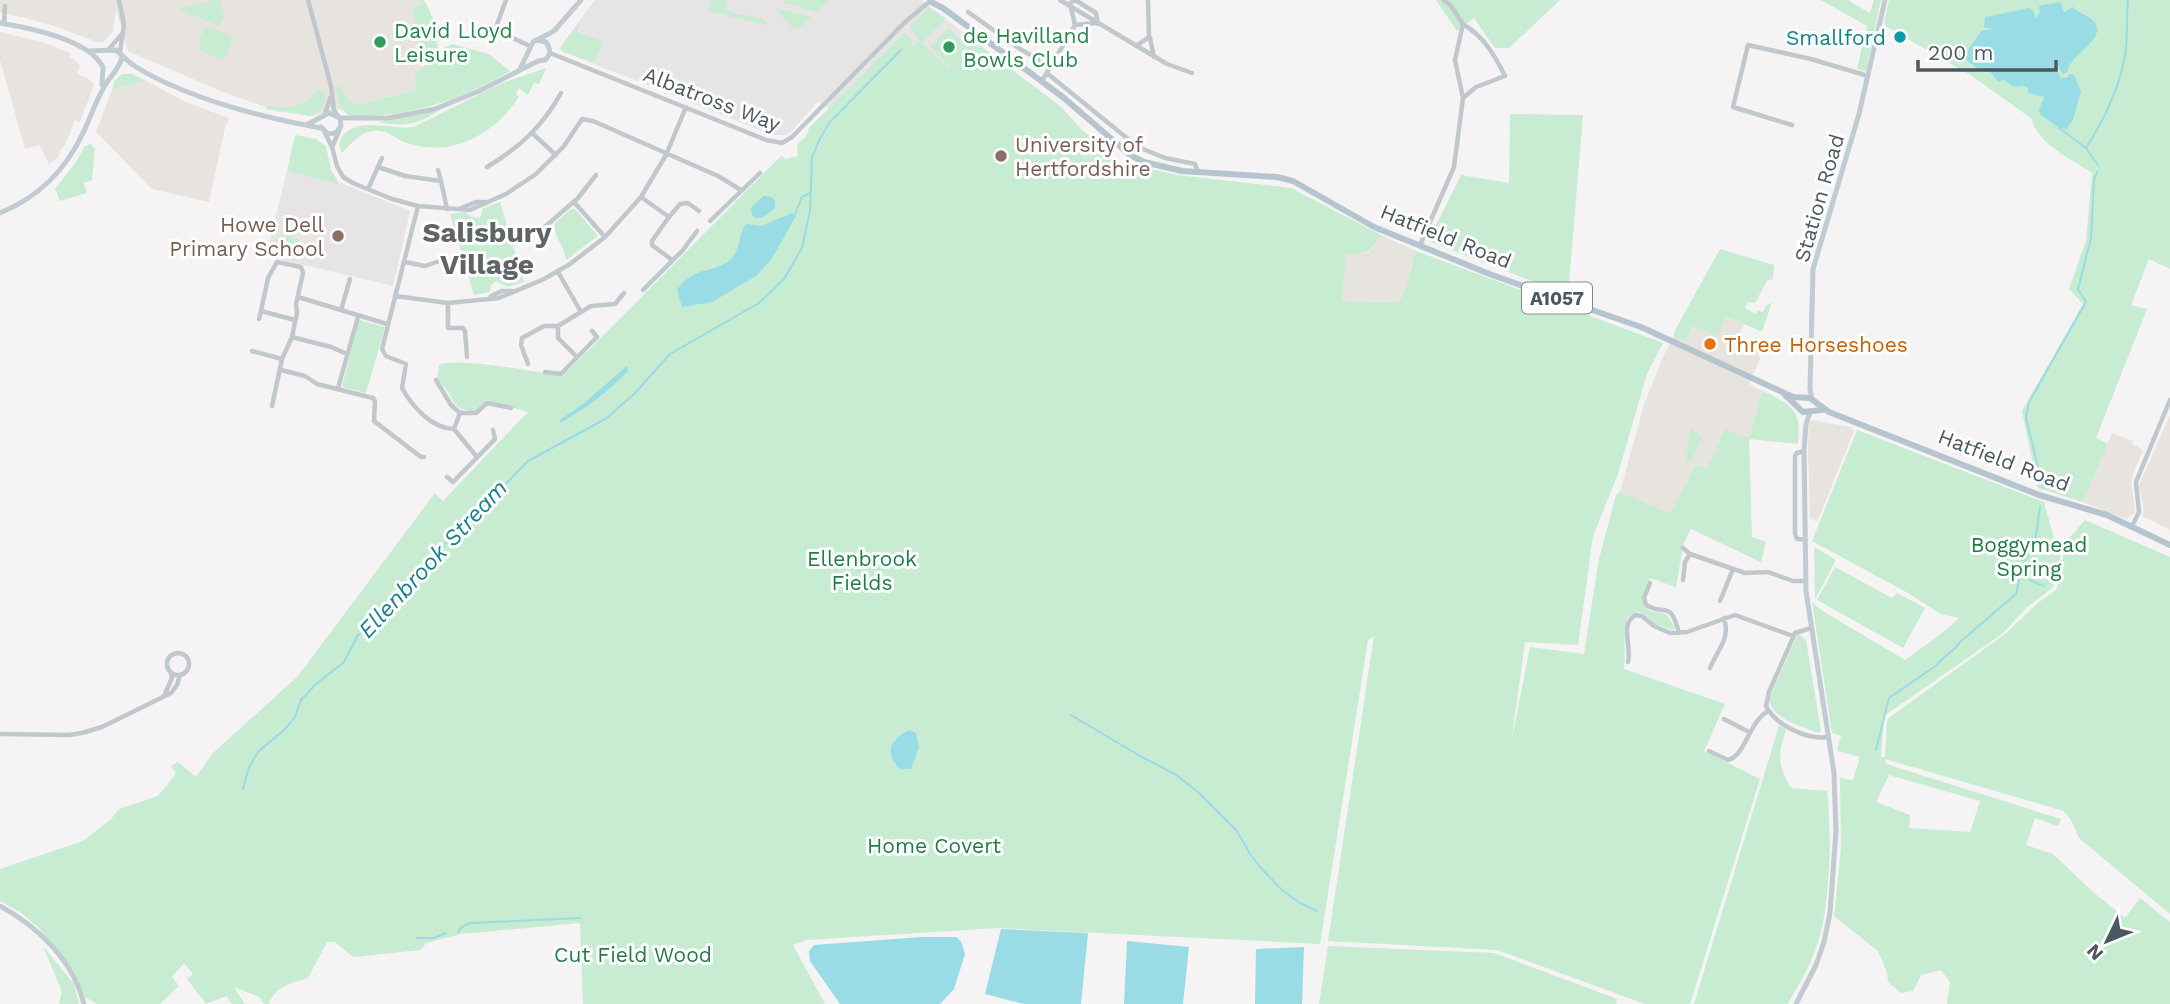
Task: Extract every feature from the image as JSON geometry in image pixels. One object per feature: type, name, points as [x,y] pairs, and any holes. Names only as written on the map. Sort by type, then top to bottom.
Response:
[{"type":"main road","name":"A1057","points":[[930,1],[1042,81],[1130,155],[1156,165],[1199,173]]},
{"type":"main road","name":"Hatfield Road","points":[[1199,173],[1277,177],[1293,181],[1374,227],[1492,275],[1641,327],[1783,394],[1809,400],[1824,410],[2039,495],[2095,511],[2170,545]]},
{"type":"main road","name":"Hatfield Road","points":[[1783,394],[1800,409]]},
{"type":"main road","points":[[1809,400],[1800,409],[1811,412],[1824,410]]},
{"type":"main road","points":[[1809,400],[1811,412]]},
{"type":"street","points":[[0,214],[29,199],[62,170],[79,142],[102,90],[117,69],[121,55],[124,25],[118,0]]},
{"type":"street","points":[[308,0],[331,86],[323,130],[343,177],[368,189],[418,206],[476,209],[527,181],[556,155],[579,122],[587,119],[718,176],[741,190]]},
{"type":"street","points":[[506,0],[495,30],[530,46]]},
{"type":"street","points":[[530,46],[554,31],[581,0]]},
{"type":"street","points":[[1060,0],[1167,65],[1192,73]]},
{"type":"street","points":[[1148,0],[1154,57]]},
{"type":"street","points":[[1444,0],[1463,24],[1479,34],[1505,76],[1476,87],[1463,98]]},
{"type":"street","name":"Station Road","points":[[1809,400],[1813,269],[1863,101],[1885,0]]},
{"type":"street","name":"Albatross Way","points":[[549,49],[766,140],[785,142],[904,23],[930,1]]},
{"type":"street","points":[[5,6],[2,24],[40,32],[88,51],[102,65],[117,69],[135,67]]},
{"type":"street","points":[[1042,81],[1075,25],[1069,6]]},
{"type":"street","points":[[968,12],[1020,50],[1052,67]]},
{"type":"street","points":[[1075,25],[1097,23]]},
{"type":"street","points":[[1419,245],[1454,167],[1463,98],[1455,60],[1463,24]]},
{"type":"street","points":[[308,124],[324,116],[388,118],[435,109],[545,60],[554,31]]},
{"type":"street","points":[[102,90],[102,65],[107,50],[122,33]]},
{"type":"street","points":[[1136,46],[1150,37]]},
{"type":"street","points":[[538,40],[546,42],[549,49]]},
{"type":"street","points":[[1792,125],[1733,107],[1748,45],[1811,59],[1868,76]]},
{"type":"street","points":[[520,69],[530,54],[530,46]]},
{"type":"street","points":[[88,51],[107,50],[121,55],[135,67],[181,88],[240,110],[308,124],[332,134],[358,118]]},
{"type":"street","points":[[530,54],[538,61]]},
{"type":"street","points":[[1048,74],[1138,147],[1165,158],[1195,164],[1199,173]]},
{"type":"street","points":[[487,167],[515,150],[532,134],[553,109],[561,93]]},
{"type":"street","points":[[331,96],[340,128],[332,147]]},
{"type":"street","points":[[395,296],[448,303],[499,298],[558,272],[605,236],[641,197],[666,155],[686,107]]},
{"type":"street","points":[[532,134],[556,155]]},
{"type":"street","points":[[368,189],[382,158]]},
{"type":"street","points":[[378,167],[405,176],[441,181]]},
{"type":"street","points":[[438,170],[447,209]]},
{"type":"street","points":[[710,221],[760,173]]},
{"type":"street","points":[[539,232],[587,189],[596,175]]},
{"type":"street","points":[[641,197],[669,217]]},
{"type":"street","points":[[574,202],[605,236]]},
{"type":"street","points":[[672,260],[652,245],[652,241],[680,204],[688,203],[699,211]]},
{"type":"street","points":[[418,206],[382,349],[383,353],[407,366],[402,388],[411,404],[442,432],[454,429]]},
{"type":"street","points":[[643,290],[683,250],[697,231]]},
{"type":"street","points":[[405,262],[425,266],[442,260]]},
{"type":"street","points":[[259,320],[268,278],[277,262],[301,267],[303,273],[292,337],[282,359],[272,406]]},
{"type":"street","points":[[558,272],[581,312]]},
{"type":"street","points":[[341,310],[350,279]]},
{"type":"street","points":[[528,363],[521,345],[522,338],[544,326],[558,326],[591,306],[615,304],[624,293]]},
{"type":"street","points":[[298,297],[387,324]]},
{"type":"street","points":[[448,303],[448,328],[463,328],[465,331],[467,357]]},
{"type":"street","points":[[261,311],[295,320]]},
{"type":"street","points":[[338,388],[358,317]]},
{"type":"street","points":[[558,326],[558,338],[577,357]]},
{"type":"street","points":[[545,372],[561,374],[597,337],[592,331]]},
{"type":"street","points":[[292,337],[347,354]]},
{"type":"street","points":[[252,351],[282,359]]},
{"type":"street","points":[[281,370],[305,376],[317,384],[373,398],[373,421],[424,457]]},
{"type":"street","points":[[436,380],[451,405],[460,413],[476,413],[487,403],[512,408]]},
{"type":"street","points":[[2132,526],[2139,512],[2136,482],[2170,400]]},
{"type":"street","points":[[1796,1004],[1822,952],[1830,913],[1837,799],[1806,581],[1805,424],[1800,409]]},
{"type":"street","points":[[1805,424],[1811,412]]},
{"type":"street","points":[[454,429],[460,413]]},
{"type":"street","points":[[454,429],[477,457]]},
{"type":"street","points":[[447,477],[453,482],[495,439],[493,430]]},
{"type":"street","points":[[1804,451],[1795,455],[1795,534],[1797,539],[1806,540]]},
{"type":"street","points":[[1682,548],[1690,554],[1748,573],[1768,572],[1790,580],[1806,581]]},
{"type":"street","points":[[1683,580],[1685,562],[1690,554]]},
{"type":"street","points":[[1720,601],[1733,569]]},
{"type":"street","points":[[1650,583],[1644,598],[1645,603],[1651,608],[1669,611],[1675,619],[1679,633]]},
{"type":"street","points":[[1628,662],[1630,650],[1626,626],[1632,616],[1642,616],[1662,631],[1679,633],[1724,618],[1741,616],[1793,636]]},
{"type":"street","points":[[1710,668],[1723,645],[1726,629],[1724,618]]},
{"type":"street","points":[[1811,628],[1799,630],[1793,636],[1767,698],[1768,711],[1780,722],[1812,738],[1828,737]]},
{"type":"street","points":[[0,734],[69,735],[102,727],[164,697],[177,685],[180,675],[189,665],[187,658],[181,654],[174,654],[168,659],[167,666],[172,678],[164,697]]},
{"type":"street","points":[[171,673],[180,675]]},
{"type":"street","points":[[1709,751],[1731,760],[1740,753],[1757,719],[1768,711]]},
{"type":"street","points":[[1724,719],[1749,732]]},
{"type":"street","points":[[0,906],[37,930],[53,947],[75,979],[84,1004]]},
{"type":"shaded area","points":[[0,0],[421,0],[436,51],[421,57],[422,67],[414,75],[417,90],[311,116],[277,111],[223,92],[128,51],[116,10],[113,32],[103,42],[97,42],[52,25],[0,12]]},
{"type":"shaded area","name":"University of Hertfordshire","points":[[595,0],[921,0],[1060,106],[1079,127],[848,122],[818,101],[791,132],[772,135],[562,51],[562,45]]},
{"type":"shaded area","points":[[0,32],[42,42],[70,53],[70,58],[80,66],[77,74],[86,77],[94,85],[80,122],[75,120],[58,157],[49,164],[39,145],[25,149],[0,60]]},
{"type":"shaded area","points":[[145,80],[183,101],[229,118],[209,202],[152,189],[96,132],[112,90]]},
{"type":"shaded area","name":"Howe Dell Primary School","points":[[287,171],[340,185],[341,183],[410,211],[393,286],[266,256]]},
{"type":"shaded area","points":[[1381,235],[1416,251],[1406,291],[1399,302],[1342,301],[1346,254],[1369,252]]},
{"type":"shaded area","points":[[1692,301],[1744,324],[1737,340],[1759,350],[1758,355],[1761,357],[1749,384],[1762,391],[1749,438],[1725,429],[1706,470],[1696,465],[1670,515],[1620,492],[1644,405],[1662,359]]},
{"type":"shaded area","points":[[2170,415],[2170,530],[2142,516],[2144,511],[2139,485]]},
{"type":"shaded area","points":[[1811,420],[1851,427],[1854,431],[1817,522],[1810,518],[1808,449]]},
{"type":"shaded area","points":[[2112,433],[2133,441],[2132,444],[2143,450],[2131,479],[2135,513],[2126,519],[2083,502]]},
{"type":"green space","points":[[220,0],[224,16],[219,26],[179,9]]},
{"type":"green space","points":[[421,0],[424,0],[433,18],[438,50],[424,54],[412,7],[423,4]]},
{"type":"green space","points":[[727,0],[725,8],[730,12],[757,17],[767,22],[766,25],[708,11],[711,1]]},
{"type":"green space","points":[[786,0],[829,0],[816,12],[784,3]]},
{"type":"green space","points":[[1436,0],[1560,0],[1509,48],[1495,48],[1474,18],[1457,31]]},
{"type":"green space","points":[[1821,0],[1848,0],[1870,13],[1874,0],[1881,0],[1866,71],[1857,69],[1867,26]]},
{"type":"green space","points":[[1889,0],[2170,0],[2170,269],[2149,259],[2131,305],[2147,309],[2096,438],[2108,444],[2083,502],[2038,488],[2022,411],[2083,304],[2069,289],[2086,241],[2092,173],[2048,144],[2035,128],[2032,119],[1969,74],[1887,27],[1884,23]]},
{"type":"green space","points":[[775,8],[811,17],[798,29],[791,26]]},
{"type":"green space","name":"Ellenbrook Fields","points":[[929,8],[946,18],[922,43],[948,68],[974,42],[1060,106],[1079,127],[1134,175],[1142,167],[1177,175],[1291,188],[1381,235],[1369,251],[1346,255],[1342,301],[1399,302],[1416,251],[1663,343],[1647,374],[1617,477],[1593,536],[1578,645],[1525,642],[1511,744],[1530,647],[1584,654],[1599,559],[1616,495],[1620,492],[1670,514],[1696,465],[1706,469],[1725,429],[1749,438],[1762,391],[1793,410],[1798,425],[1798,444],[1749,439],[1752,537],[1766,542],[1761,562],[1691,529],[1683,545],[1676,587],[1650,578],[1643,598],[1648,610],[1665,614],[1675,628],[1672,630],[1655,624],[1638,612],[1628,617],[1625,628],[1624,669],[1725,704],[1704,751],[1760,779],[1690,1004],[1645,1004],[1497,950],[1328,941],[1374,636],[1368,640],[1320,944],[997,928],[807,940],[793,945],[825,1004],[583,1004],[580,923],[461,934],[426,943],[421,950],[353,957],[335,942],[327,942],[308,978],[280,989],[269,1004],[264,1004],[259,997],[234,987],[245,1004],[232,1004],[226,996],[206,1004],[187,979],[193,974],[184,963],[172,977],[179,986],[160,1004],[97,1004],[85,997],[74,972],[39,928],[20,912],[0,901],[0,869],[83,841],[111,819],[119,809],[158,796],[176,774],[171,766],[178,762],[196,777],[212,754],[298,676],[435,493],[443,501],[528,412],[486,400],[474,412],[460,408],[437,378],[439,365],[462,362],[563,376],[781,156],[786,159],[798,156],[797,145],[806,136],[809,128],[904,33],[911,40],[913,47],[920,40],[910,28]]},
{"type":"green space","points":[[580,21],[577,32],[603,42],[594,63],[560,48]]},
{"type":"green space","points":[[205,26],[233,37],[224,61],[199,50],[199,41]]},
{"type":"green space","name":"de Havilland Bowls Club","points":[[949,28],[968,47],[949,66],[930,47]]},
{"type":"green space","points":[[452,44],[489,54],[510,71],[476,89],[422,108],[384,115],[354,116],[342,110],[338,101],[337,87],[340,85],[353,104],[417,90],[414,75],[422,67],[439,60],[441,49]]},
{"type":"green space","points":[[546,68],[539,84],[534,83],[528,95],[519,88],[516,94],[519,97],[509,110],[485,132],[471,140],[456,145],[424,147],[377,130],[363,134],[342,153],[341,151],[339,143],[349,130],[366,125],[414,127],[502,83]]},
{"type":"green space","points":[[122,74],[132,74],[145,80],[112,90],[114,82]]},
{"type":"green space","points":[[318,89],[325,93],[324,101],[322,107],[311,116],[266,109],[266,106],[289,107],[302,104]]},
{"type":"green space","points":[[442,108],[411,123],[377,122]]},
{"type":"green space","points":[[1510,114],[1583,115],[1568,295],[1428,241],[1461,175],[1509,183]]},
{"type":"green space","points":[[295,135],[316,139],[326,146],[331,170],[340,185],[287,171]]},
{"type":"green space","points":[[91,144],[95,149],[92,180],[84,183],[87,193],[60,201],[55,189],[85,146]]},
{"type":"green space","points":[[500,202],[524,282],[508,287],[496,281],[491,285],[490,292],[474,295],[450,214],[465,212],[480,218],[483,208]]},
{"type":"green space","points":[[571,209],[575,209],[598,236],[566,260],[554,224]]},
{"type":"green space","points":[[279,234],[299,240],[295,253],[276,248]]},
{"type":"green space","points":[[1720,249],[1774,265],[1773,279],[1767,281],[1755,303],[1748,302],[1745,308],[1756,314],[1758,310],[1763,312],[1772,302],[1762,332],[1726,316],[1719,332],[1715,334],[1692,326],[1685,342],[1674,337],[1674,332]]},
{"type":"green space","points":[[359,320],[385,327],[366,393],[342,387]]},
{"type":"green space","points":[[1690,428],[1702,437],[1690,462],[1686,461]]},
{"type":"green space","name":"Boggymead Spring","points":[[1857,430],[2044,502],[2055,541],[2061,550],[2058,576],[2052,588],[2026,608],[2002,634],[1884,716],[1881,757],[1885,757],[1887,721],[1890,717],[2005,634],[2056,590],[2062,571],[2064,544],[2085,520],[2170,557],[2170,914],[2079,838],[2064,811],[1885,759],[1886,764],[2061,819],[2058,826],[2035,818],[2026,845],[2053,854],[2125,918],[2140,898],[2170,922],[2170,1004],[1947,1004],[1950,982],[1941,970],[1921,975],[1913,991],[1901,993],[1888,982],[1887,972],[1878,951],[1834,916],[1841,848],[1840,778],[1853,780],[1860,757],[1837,751],[1841,736],[1832,733],[1812,602],[1905,660],[1959,618],[1941,614],[1812,541]],"holes":[[[1889,775],[1980,801],[1970,832],[1909,828],[1910,815],[1876,802]]]},
{"type":"green space","points":[[1814,547],[1836,560],[1815,599]]},
{"type":"green space","points":[[1835,567],[1892,598],[1897,593],[1925,608],[1903,648],[1817,600]]},
{"type":"green space","points":[[1798,634],[1806,640],[1821,731],[1818,733],[1782,717],[1769,699]]},
{"type":"green space","points":[[1779,726],[1786,729],[1780,759],[1791,788],[1827,791],[1829,872],[1824,915],[1815,951],[1788,1004],[1694,1004]]},
{"type":"green space","points":[[43,946],[74,984],[79,1004],[59,1004],[62,992]]},
{"type":"green space","points":[[1328,946],[1494,953],[1617,999],[1616,1004],[1319,1004]]},
{"type":"water","points":[[2060,2],[2064,12],[2073,7],[2093,20],[2097,29],[2092,41],[2067,72],[2063,74],[2057,65],[2054,67],[2061,78],[2074,75],[2081,91],[2073,120],[2066,129],[2059,128],[2040,114],[2044,97],[2028,93],[2028,88],[2024,86],[2014,87],[2004,80],[1998,82],[1989,70],[1977,68],[1965,59],[1965,54],[1982,30],[1992,30],[1984,27],[1985,17],[2030,8],[2035,19],[2040,12],[2039,6]]},
{"type":"water","points":[[763,196],[772,197],[775,208],[762,218],[756,218],[752,215],[751,208]]},
{"type":"water","points":[[792,213],[796,216],[771,260],[756,276],[712,302],[682,307],[677,290],[683,282],[697,273],[718,267],[730,260],[736,252],[746,224],[761,226]]},
{"type":"water","points":[[627,366],[628,371],[604,393],[560,423],[560,420]]},
{"type":"water","points":[[909,730],[916,733],[919,747],[911,769],[900,769],[892,757],[891,747]]},
{"type":"water","points":[[1001,929],[1088,933],[1081,1004],[1024,1004],[985,994]]},
{"type":"water","points":[[956,937],[961,941],[965,954],[954,989],[940,1004],[840,1004],[810,961],[809,951],[814,945]]},
{"type":"water","points":[[1127,941],[1189,947],[1183,1004],[1124,1004]]},
{"type":"water","points":[[1304,947],[1302,1004],[1255,1004],[1256,949]]},
{"type":"waterway","points":[[2086,148],[2110,104],[2119,80],[2126,49],[2128,0]]},
{"type":"waterway","name":"Ellenbrook Stream","points":[[243,789],[249,767],[259,751],[284,730],[295,717],[301,700],[344,662],[358,635],[383,618],[387,604],[399,589],[427,568],[459,525],[483,507],[528,461],[607,418],[635,393],[670,354],[759,303],[784,279],[802,248],[810,211],[812,157],[820,139],[829,123],[901,50]]},
{"type":"waterway","points":[[2059,128],[2086,148],[2098,165]]},
{"type":"waterway","points":[[2043,488],[2026,418],[2029,402],[2086,302],[2078,289],[2091,238],[2094,180],[2097,172]]},
{"type":"waterway","points":[[795,214],[802,197],[810,193]]},
{"type":"waterway","points":[[2040,506],[2035,544],[2020,568],[2026,577],[2044,586]]},
{"type":"waterway","points":[[1876,750],[1889,698],[1937,665],[2016,594],[2021,573]]},
{"type":"waterway","points":[[1071,715],[1175,774],[1198,792],[1237,831],[1250,854],[1282,890],[1317,911]]},
{"type":"waterway","points":[[458,932],[471,923],[580,918]]},
{"type":"waterway","points":[[417,938],[434,938],[446,933]]},
{"type":"place","name":"Smallford","points":[[1900,37]]},
{"type":"place","name":"David Lloyd Leisure","points":[[380,42]]},
{"type":"place","name":"de Havilland Bowls Club","points":[[949,47]]},
{"type":"place","name":"University of Hertfordshire","points":[[1001,156]]},
{"type":"place","name":"Howe Dell Primary School","points":[[338,236]]},
{"type":"place","name":"Three Horseshoes","points":[[1710,344]]},
{"type":"district","name":"Salisbury Village","points":[[487,248]]},
{"type":"park label","name":"Home Covert","points":[[934,845]]},
{"type":"park label","name":"Cut Field Wood","points":[[633,954]]}]
